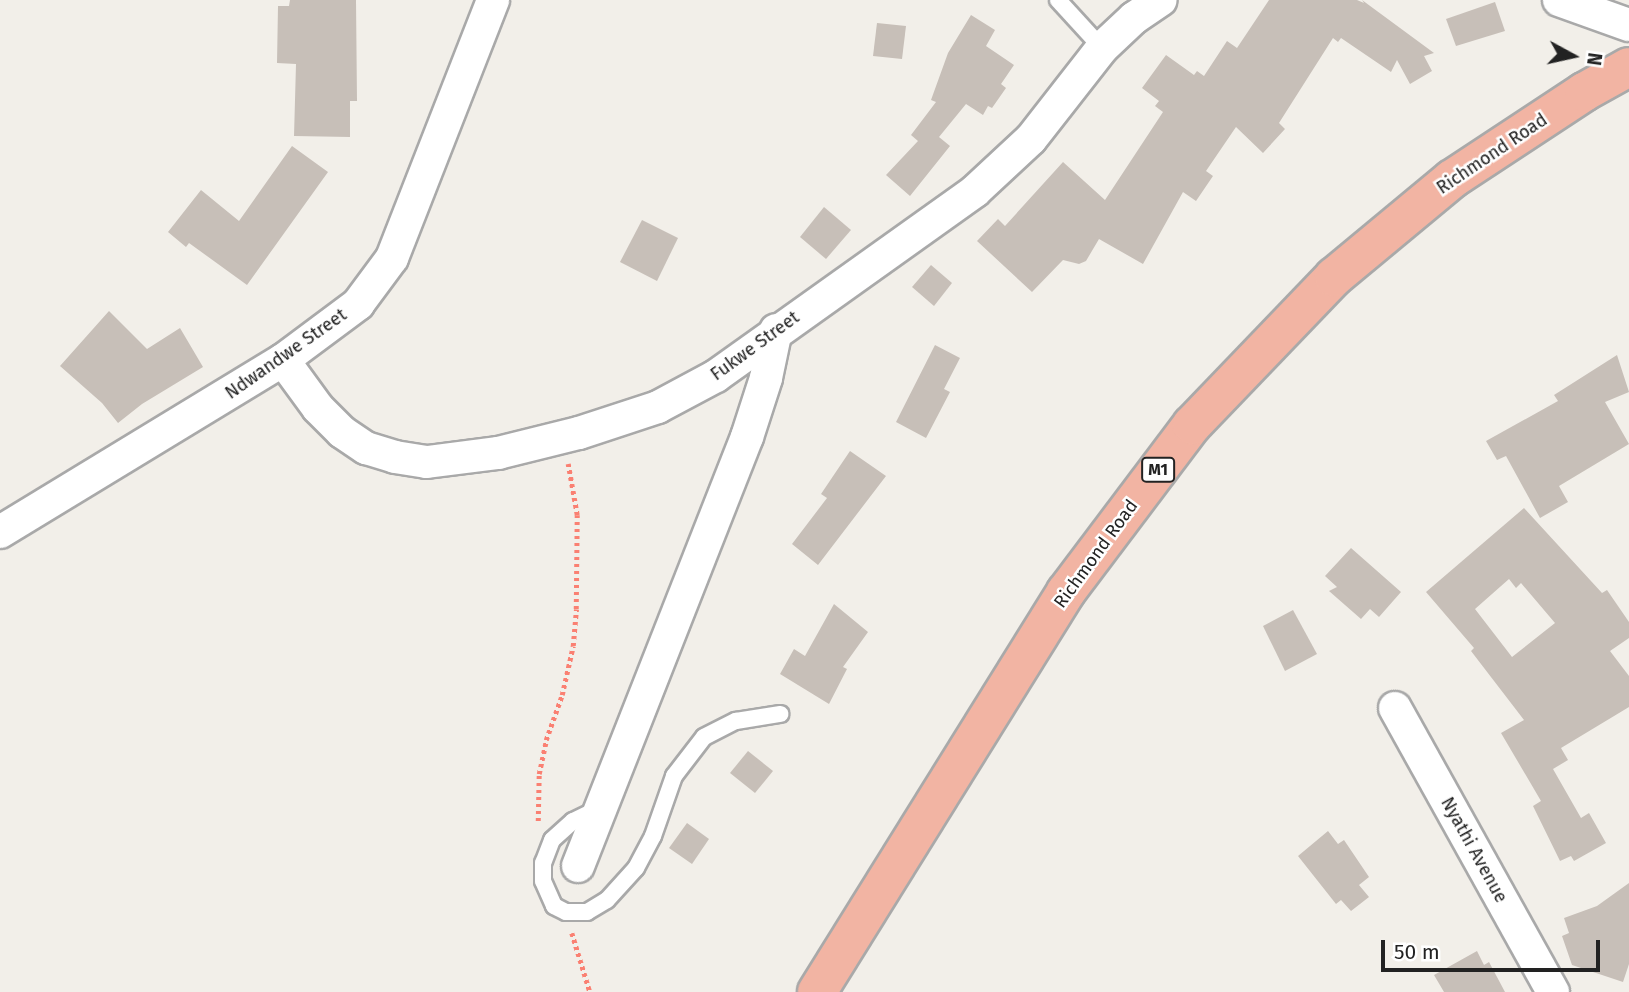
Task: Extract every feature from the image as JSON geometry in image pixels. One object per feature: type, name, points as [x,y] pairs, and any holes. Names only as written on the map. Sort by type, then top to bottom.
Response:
[{"type":"highway","name":"Richmond Road","points":[[817,992],[1066,592],[1192,425],[1334,277],[1452,179],[1584,92],[1629,67]]},
{"type":"street","name":"Ndwandwe Street","points":[[0,532],[283,360],[358,304],[392,258],[493,0]]},
{"type":"street","name":"Fukwe Street","points":[[283,360],[318,408],[341,432],[366,448],[394,457],[427,462],[498,453],[658,407],[716,376],[776,330],[975,191],[1031,139],[1102,48],[1134,18],[1161,0]]},
{"type":"street","points":[[1559,0],[1629,25]]},
{"type":"street","points":[[578,866],[747,437],[766,378],[776,330]]},
{"type":"street","name":"Nyathi Avenue","points":[[1395,708],[1553,992]]},
{"type":"lane","points":[[1058,0],[1102,48]]},
{"type":"lane","points":[[600,808],[573,821],[552,841],[542,863],[542,881],[554,906],[566,912],[587,912],[607,900],[636,868],[653,836],[674,776],[704,737],[736,721],[780,714]]},
{"type":"path","points":[[542,863],[538,831],[539,775],[546,740],[562,695],[573,646],[576,609],[577,515],[568,462],[555,437]]},
{"type":"path","points":[[566,912],[590,992]]},
{"type":"building","points":[[290,0],[356,0],[357,101],[350,101],[350,137],[294,136],[296,64],[277,63],[278,6],[289,6]]},
{"type":"building","points":[[1269,0],[1357,0],[1364,3],[1362,0],[1434,53],[1424,56],[1432,71],[1410,84],[1397,60],[1391,72],[1341,38],[1338,42],[1333,38],[1279,123],[1285,129],[1263,153],[1236,127],[1206,171],[1213,176],[1196,201],[1183,192],[1143,264],[1099,239],[1086,261],[1079,264],[1063,260],[1032,292],[977,241],[998,219],[1005,226],[1063,162],[1105,200],[1163,112],[1155,106],[1159,101],[1142,88],[1166,55],[1194,75],[1197,71],[1204,76],[1227,41],[1237,48]]},
{"type":"building","points":[[1495,2],[1505,31],[1456,46],[1446,19]]},
{"type":"building","points":[[971,15],[995,30],[986,46],[1014,65],[1001,84],[1006,88],[992,108],[988,106],[983,115],[966,104],[939,137],[950,146],[910,196],[886,175],[918,141],[911,135],[936,102],[931,100],[948,53]]},
{"type":"building","points":[[877,23],[906,26],[902,59],[873,56]]},
{"type":"building","points":[[292,146],[328,172],[247,285],[189,243],[186,247],[168,232],[201,190],[239,221]]},
{"type":"building","points":[[824,207],[851,230],[826,259],[800,237]]},
{"type":"building","points":[[642,220],[678,238],[657,281],[620,262]]},
{"type":"building","points":[[931,265],[952,283],[934,306],[912,287]]},
{"type":"building","points":[[109,311],[147,349],[180,328],[203,367],[142,404],[118,423],[102,403],[60,366]]},
{"type":"building","points":[[935,345],[960,358],[944,389],[950,392],[926,438],[896,422]]},
{"type":"building","points":[[1617,355],[1629,392],[1605,402],[1629,444],[1559,486],[1568,502],[1540,518],[1506,456],[1497,460],[1486,441],[1558,401],[1554,395]]},
{"type":"building","points":[[850,451],[886,476],[818,565],[792,544],[827,498],[821,494]]},
{"type":"building","points":[[1524,508],[1602,593],[1607,590],[1629,622],[1629,638],[1610,651],[1629,676],[1629,707],[1561,748],[1568,760],[1553,769],[1581,818],[1589,813],[1606,843],[1574,861],[1571,856],[1560,861],[1533,806],[1541,801],[1501,733],[1524,720],[1471,651],[1474,648],[1426,592]],"holes":[[[1509,579],[1516,588],[1521,583],[1555,623],[1512,657],[1475,609]]]},
{"type":"building","points":[[1351,548],[1401,592],[1379,617],[1370,609],[1361,619],[1329,591],[1337,587],[1325,576]]},
{"type":"building","points":[[834,604],[868,632],[843,667],[847,669],[829,704],[780,674],[794,649],[805,656]]},
{"type":"building","points":[[1293,610],[1317,654],[1285,671],[1263,626]]},
{"type":"building","points":[[748,751],[773,771],[755,793],[730,773]]},
{"type":"building","points":[[687,823],[709,839],[692,864],[669,848]]},
{"type":"building","points":[[1328,831],[1338,844],[1344,840],[1369,877],[1359,885],[1369,897],[1351,911],[1341,900],[1336,904],[1298,856]]},
{"type":"building","points":[[1629,883],[1629,964],[1623,982],[1572,965],[1562,936],[1569,933],[1564,918],[1597,906]]},
{"type":"building","points":[[1477,951],[1484,965],[1489,962],[1505,992],[1444,992],[1434,975]]}]
